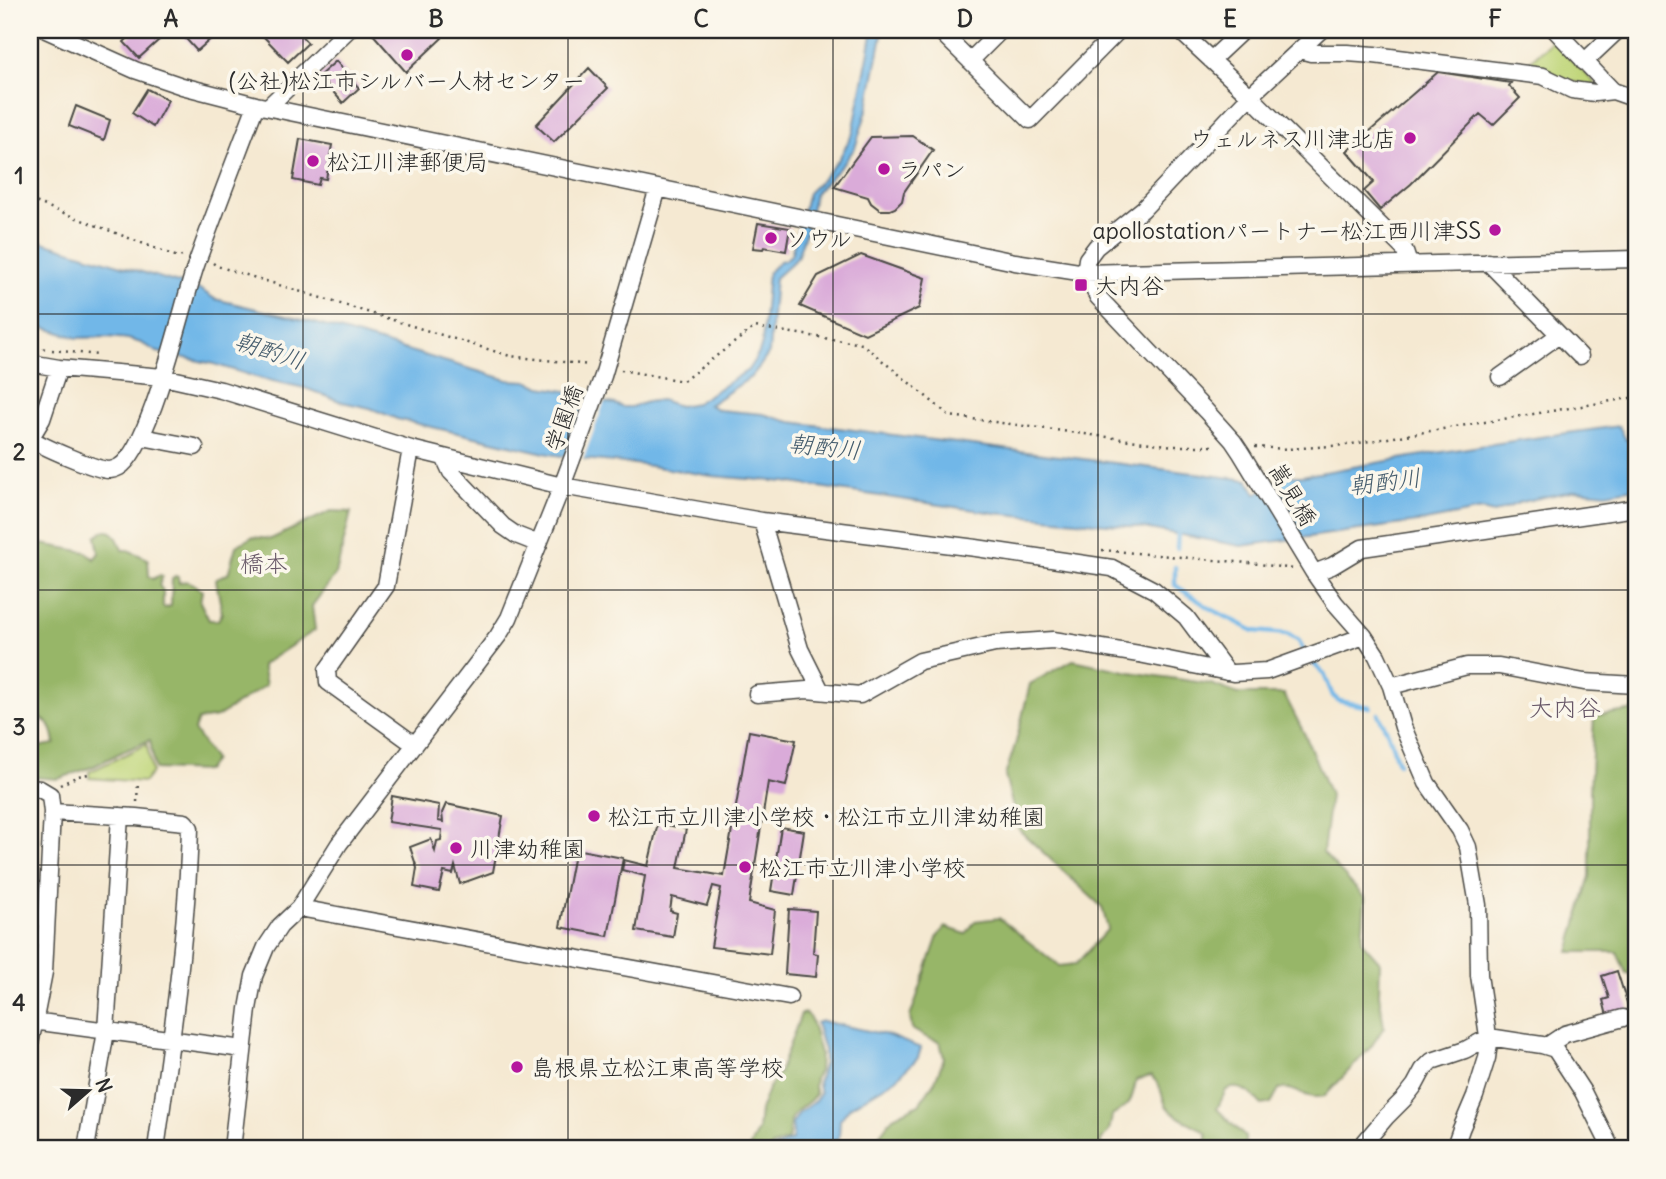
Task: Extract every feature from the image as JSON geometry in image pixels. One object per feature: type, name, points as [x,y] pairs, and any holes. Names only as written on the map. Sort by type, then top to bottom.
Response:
[{"type":"street","points":[[46,30],[135,69],[182,86],[262,106],[1015,262],[1085,273],[1636,259]]},
{"type":"street","points":[[58,368],[42,419],[30,439],[108,470],[121,465],[132,455],[142,437],[198,260],[262,106],[348,30]]},
{"type":"street","points":[[939,30],[1030,120],[1119,30]]},
{"type":"street","points":[[970,61],[1001,30]]},
{"type":"street","points":[[1179,30],[1250,96],[1404,249],[1409,264]]},
{"type":"street","points":[[1211,60],[1243,30]]},
{"type":"street","points":[[1085,273],[1087,259],[1096,247],[1143,209],[1250,96],[1321,30]]},
{"type":"street","points":[[1555,30],[1612,91]]},
{"type":"street","points":[[1584,62],[1618,30]]},
{"type":"street","points":[[1300,50],[1311,53],[1347,52],[1543,76],[1572,90],[1595,93],[1612,91],[1636,99]]},
{"type":"street","name":"学園橋","points":[[232,1149],[254,976],[266,947],[280,926],[299,908],[339,844],[509,618],[604,372],[658,188]]},
{"type":"street","points":[[1488,262],[1580,356]]},
{"type":"street","name":"嵩見橋","points":[[1085,273],[1098,297],[1239,449],[1310,566],[1335,603],[1364,636],[1391,686],[1403,727],[1427,783],[1460,830],[1468,847],[1478,905],[1479,975],[1489,1037],[1487,1058],[1454,1149]]},
{"type":"street","points":[[1500,377],[1559,335]]},
{"type":"street","points":[[30,363],[58,368],[164,372],[411,449],[762,521],[1112,568],[1154,590],[1186,617],[1227,672]]},
{"type":"street","points":[[142,437],[195,447]]},
{"type":"street","points":[[411,449],[386,586],[327,670],[328,682],[415,745]]},
{"type":"street","points":[[444,457],[451,472],[503,526],[516,535],[539,544]]},
{"type":"street","points":[[1310,566],[1332,566],[1362,548],[1636,508]]},
{"type":"street","points":[[762,521],[800,649],[821,691]]},
{"type":"street","points":[[757,694],[807,690],[860,695],[920,661],[995,644],[1053,640],[1233,673],[1266,671],[1364,636]]},
{"type":"street","points":[[1391,686],[1467,666],[1499,666],[1584,682],[1636,685]]},
{"type":"street","points":[[30,788],[40,789],[50,795],[52,812],[30,1044]]},
{"type":"street","points":[[52,812],[185,822],[190,828],[184,925],[172,1039],[156,1149]]},
{"type":"street","points":[[86,1149],[106,1031],[128,816]]},
{"type":"street","points":[[299,908],[789,997]]},
{"type":"street","points":[[1547,1046],[1565,1034],[1623,1018]]},
{"type":"street","points":[[33,1021],[243,1049]]},
{"type":"street","points":[[1359,1149],[1385,1116],[1404,1099],[1432,1061],[1465,1050],[1489,1037],[1555,1049],[1583,1092],[1610,1149]]},
{"type":"path","points":[[30,200],[178,257],[198,260],[510,356],[604,372],[683,381],[755,327],[862,344],[950,416],[1174,446],[1287,449],[1346,445],[1636,397]]},
{"type":"path","points":[[1095,549],[1310,566]]},
{"type":"path","points":[[50,795],[53,786],[89,774]]},
{"type":"path","points":[[128,816],[138,781]]},
{"type":"green space","points":[[1553,40],[1594,82],[1596,87],[1523,68]]},
{"type":"green space","points":[[331,511],[351,512],[336,574],[312,606],[315,630],[262,665],[266,685],[217,717],[198,720],[194,730],[214,760],[206,771],[155,769],[150,740],[92,767],[58,779],[30,777],[30,748],[55,744],[50,727],[30,710],[30,608],[35,603],[39,587],[30,576],[30,542],[86,552],[94,559],[99,553],[96,536],[110,531],[116,536],[122,550],[148,559],[149,576],[153,579],[163,576],[159,585],[163,591],[163,607],[171,606],[172,579],[175,576],[178,577],[179,583],[192,583],[202,591],[200,602],[209,620],[218,620],[222,613],[216,580],[228,574],[236,546],[252,537],[271,539]]},
{"type":"green space","points":[[1073,660],[1211,684],[1238,694],[1284,694],[1306,737],[1330,795],[1323,853],[1365,898],[1362,942],[1380,962],[1379,994],[1384,1027],[1371,1047],[1325,1096],[1312,1097],[1279,1089],[1271,1103],[1262,1105],[1241,1089],[1226,1090],[1217,1109],[1245,1137],[1245,1149],[1217,1149],[1207,1144],[1207,1134],[1167,1107],[1160,1088],[1151,1076],[1136,1080],[1130,1102],[1112,1116],[1109,1131],[1101,1141],[1101,1148],[1109,1149],[869,1149],[893,1117],[919,1104],[935,1081],[944,1058],[940,1042],[912,1029],[910,1017],[938,936],[945,927],[966,934],[975,921],[999,918],[1059,966],[1076,964],[1108,929],[1102,907],[1019,830],[1005,776],[1030,684]]},
{"type":"green space","points":[[1636,710],[1636,975],[1626,973],[1617,952],[1569,952],[1590,876],[1590,791],[1594,716]]},
{"type":"green space","points":[[147,744],[152,772],[144,782],[89,778],[89,772]]},
{"type":"green space","points":[[805,1013],[811,1020],[820,1053],[819,1071],[814,1087],[816,1094],[792,1118],[788,1140],[770,1149],[750,1149],[758,1130],[760,1111],[768,1089],[779,1073],[801,1014]]},
{"type":"water","name":"朝酌川","points":[[873,30],[883,30],[868,107],[855,148],[815,193],[797,258],[775,278],[769,353],[751,377],[709,405],[719,410],[763,414],[791,422],[1248,480],[1256,494],[1285,476],[1302,476],[1619,426],[1626,440],[1636,437],[1636,488],[1606,493],[1576,490],[1521,502],[1494,513],[1482,510],[1425,521],[1241,546],[1138,527],[995,513],[785,482],[712,476],[549,454],[397,419],[305,388],[157,352],[128,339],[77,338],[30,323],[30,238],[201,290],[215,299],[315,323],[508,380],[527,381],[622,407],[661,400],[679,406],[696,403],[748,370],[759,353],[768,273],[791,255],[808,193],[839,159],[853,133]]},
{"type":"water","points":[[822,1021],[887,1035],[921,1048],[918,1058],[896,1079],[850,1107],[840,1120],[839,1137],[824,1149],[773,1149],[792,1140],[792,1124],[799,1113],[820,1094],[818,1083],[824,1063],[824,1050],[816,1023]]},
{"type":"pier","points":[[588,396],[606,398],[582,463],[564,460]]},
{"type":"building","points":[[136,30],[170,30],[139,58],[124,42]]},
{"type":"building","points":[[178,30],[221,30],[197,51]]},
{"type":"building","points":[[272,30],[296,30],[308,43],[288,62],[264,37]]},
{"type":"building","name":"(公社)松江市シルバー人材センター","points":[[434,30],[442,38],[406,72],[371,32]]},
{"type":"building","points":[[336,61],[359,88],[343,103],[319,76]]},
{"type":"building","points":[[589,68],[608,88],[554,142],[536,125]]},
{"type":"building","name":"ウェルネス川津北店","points":[[1438,72],[1511,83],[1509,86],[1520,98],[1493,125],[1480,114],[1411,184],[1380,210],[1364,191],[1374,182],[1347,151]]},
{"type":"building","points":[[147,89],[168,100],[153,127],[132,113]]},
{"type":"building","points":[[76,106],[110,120],[104,140],[69,126]]},
{"type":"building","name":"ラパン","points":[[913,136],[933,150],[895,208],[880,210],[868,197],[834,187],[871,137]]},
{"type":"building","name":"松江川津郵便局","points":[[300,139],[332,145],[326,179],[320,178],[318,185],[293,180]]},
{"type":"building","name":"ソウル","points":[[758,223],[790,228],[786,251],[753,248]]},
{"type":"building","points":[[861,255],[925,278],[919,308],[865,334],[800,306],[818,276]]},
{"type":"building","points":[[749,731],[796,740],[786,786],[768,782],[749,903],[775,910],[770,954],[711,947],[721,888],[713,886],[707,906],[672,897],[670,911],[677,913],[673,937],[636,931],[645,876],[622,870],[624,860],[648,866],[658,823],[686,829],[678,868],[724,876]]},
{"type":"building","points":[[392,796],[439,805],[438,821],[443,822],[442,813],[446,804],[503,816],[493,872],[460,884],[455,866],[453,874],[444,872],[439,892],[414,887],[417,868],[410,847],[431,839],[435,851],[437,841],[441,840],[442,830],[388,822]]},
{"type":"building","points":[[781,827],[804,831],[794,895],[771,891]]},
{"type":"building","points":[[575,849],[623,858],[608,936],[560,927]]},
{"type":"building","points":[[789,909],[816,911],[813,953],[818,954],[816,977],[785,974]]},
{"type":"building","points":[[1617,971],[1629,1009],[1607,1016],[1603,1000],[1609,998],[1602,976]]},
{"type":"waterway","points":[[1177,548],[1178,532]]},
{"type":"waterway","points":[[1175,567],[1175,585],[1211,609],[1254,631],[1287,634],[1299,641],[1303,650]]},
{"type":"waterway","points":[[1310,660],[1324,674],[1333,696],[1339,701],[1370,707]]},
{"type":"waterway","points":[[1378,714],[1398,763]]},
{"type":"place","name":"(公社)松江市シルバー人材センター","points":[[407,55]]},
{"type":"place","name":"ウェルネス川津北店","points":[[1410,138]]},
{"type":"place","name":"松江川津郵便局","points":[[313,161]]},
{"type":"place","name":"ラパン","points":[[884,169]]},
{"type":"place","name":"apollostationパートナー松江西川津SS","points":[[1495,230]]},
{"type":"place","name":"ソウル","points":[[771,238]]},
{"type":"place","name":"大内谷","points":[[1081,285]]},
{"type":"place","name":"松江市立川津小学校・松江市立川津幼稚園","points":[[594,816]]},
{"type":"place","name":"川津幼稚園","points":[[456,848]]},
{"type":"place","name":"松江市立川津小学校","points":[[745,867]]},
{"type":"place","name":"島根県立松江東高等学校","points":[[517,1067]]},
{"type":"district","name":"橋本","points":[[264,563]]},
{"type":"district","name":"大内谷","points":[[1565,707]]}]
